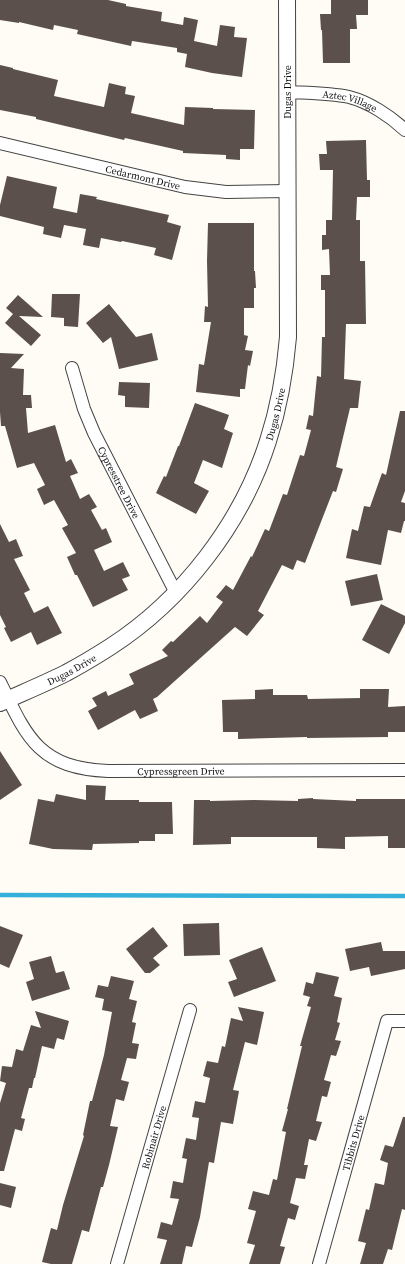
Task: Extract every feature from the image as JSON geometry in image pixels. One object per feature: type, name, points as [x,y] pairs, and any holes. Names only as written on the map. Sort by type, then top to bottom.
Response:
[{"type":"street","name":"Dugas Drive","points":[[4,701],[66,673],[112,646],[143,623],[176,593],[214,547],[233,517],[254,476],[274,421],[284,378],[288,337],[287,0]]},
{"type":"street","name":"Aztec Village","points":[[287,92],[349,97],[374,107],[405,130]]},
{"type":"street","name":"Cedarmont Drive","points":[[0,143],[185,187],[226,192],[288,191]]},
{"type":"street","name":"Cypresstree Drive","points":[[72,368],[84,409],[94,433],[176,593]]},
{"type":"street","name":"Cypressgreen Drive","points":[[0,682],[4,701],[28,735],[42,750],[61,762],[86,770],[405,770]]},
{"type":"street","name":"Robinair Drive","points":[[117,1264],[190,1010]]},
{"type":"street","name":"Tibbits Drive","points":[[319,1264],[387,1021],[405,1021]]},
{"type":"building","points":[[0,0],[108,0],[126,4],[126,6],[162,12],[161,21],[183,25],[184,17],[198,20],[194,41],[217,46],[220,25],[235,27],[234,37],[247,38],[242,77],[212,73],[185,67],[187,54],[177,52],[177,48],[132,41],[131,46],[77,34],[78,30],[54,25],[53,30],[19,22],[0,20]]},
{"type":"building","points":[[331,0],[368,0],[368,15],[356,15],[357,29],[350,29],[350,63],[323,63],[320,14],[331,14]]},
{"type":"building","points":[[0,65],[58,80],[54,96],[104,107],[109,83],[126,87],[125,94],[135,96],[131,113],[184,125],[185,107],[255,110],[254,149],[240,149],[240,160],[226,159],[226,155],[183,153],[183,151],[125,138],[124,140],[36,119],[36,117],[0,110]]},
{"type":"building","points":[[366,140],[367,180],[370,180],[370,197],[357,197],[356,220],[360,220],[360,261],[365,261],[366,324],[346,324],[344,379],[361,381],[358,408],[350,408],[336,467],[343,469],[336,492],[333,491],[305,563],[297,560],[293,570],[282,565],[258,611],[264,615],[247,636],[235,627],[153,699],[158,711],[140,719],[135,710],[98,730],[88,711],[97,706],[92,698],[106,691],[108,696],[134,684],[129,674],[168,656],[162,650],[171,641],[173,642],[200,616],[207,623],[223,602],[216,597],[226,585],[233,590],[251,556],[252,557],[265,529],[269,531],[283,494],[287,495],[300,455],[304,456],[311,430],[306,429],[309,415],[313,416],[317,376],[321,377],[322,337],[325,337],[325,290],[321,290],[321,275],[330,275],[329,249],[322,250],[322,235],[326,235],[326,220],[332,220],[333,170],[320,170],[319,154],[327,154],[326,141]]},
{"type":"building","points":[[7,176],[57,187],[53,208],[77,213],[80,194],[169,215],[167,222],[181,226],[172,260],[154,255],[156,248],[122,241],[101,238],[99,248],[83,245],[86,229],[64,225],[61,238],[43,234],[44,227],[0,216],[0,205]]},
{"type":"building","points":[[208,223],[254,223],[254,271],[256,288],[254,288],[254,308],[244,308],[244,335],[248,336],[245,350],[253,351],[250,366],[248,365],[245,389],[240,389],[240,397],[196,392],[199,364],[204,365],[211,322],[204,322],[205,306],[208,307]]},
{"type":"building","points":[[52,294],[80,294],[78,327],[64,326],[64,318],[51,317]]},
{"type":"building","points":[[18,295],[43,317],[19,316],[41,335],[31,346],[5,323],[13,314],[6,308]]},
{"type":"building","points":[[109,304],[136,337],[152,333],[158,360],[119,369],[111,337],[103,343],[86,323]]},
{"type":"building","points":[[0,353],[24,354],[11,368],[24,369],[23,395],[31,395],[32,408],[26,408],[28,433],[55,425],[66,462],[71,459],[78,473],[70,476],[80,499],[89,494],[97,507],[91,510],[102,530],[106,528],[112,542],[94,550],[104,571],[123,562],[130,576],[122,579],[128,590],[93,607],[77,575],[75,575],[67,557],[76,553],[62,528],[68,525],[54,500],[44,505],[37,489],[45,485],[34,463],[17,468],[5,426],[1,426]]},
{"type":"building","points":[[119,382],[150,383],[149,408],[125,407],[125,396],[118,395]]},
{"type":"building","points":[[195,403],[229,415],[224,429],[233,433],[222,468],[203,460],[194,483],[209,491],[196,514],[156,493],[164,476],[166,477]]},
{"type":"building","points":[[400,411],[405,411],[405,491],[401,502],[405,503],[405,521],[401,533],[388,530],[381,565],[346,558],[352,529],[358,531],[364,506],[370,507],[382,473],[386,475]]},
{"type":"building","points":[[0,524],[9,542],[16,539],[23,556],[14,559],[30,590],[24,593],[34,613],[48,606],[62,633],[37,645],[31,632],[11,642],[4,628],[6,627],[0,615]]},
{"type":"building","points":[[377,574],[383,600],[351,606],[345,581]]},
{"type":"building","points":[[381,604],[405,616],[405,623],[389,654],[362,640]]},
{"type":"building","points":[[273,689],[273,695],[307,695],[308,699],[360,698],[360,689],[389,689],[388,707],[405,706],[405,732],[388,732],[388,737],[238,739],[238,732],[223,732],[222,700],[255,699],[255,690]]},
{"type":"building","points":[[0,751],[22,785],[0,800]]},
{"type":"building","points":[[86,785],[106,786],[105,800],[172,802],[173,834],[155,834],[155,841],[139,841],[139,843],[93,844],[92,850],[53,849],[29,844],[38,799],[54,802],[56,794],[86,800]]},
{"type":"building","points":[[313,798],[356,801],[356,799],[405,799],[405,848],[388,848],[388,836],[345,837],[345,849],[317,848],[317,837],[231,837],[231,844],[193,845],[194,800],[298,801],[298,799]]},
{"type":"building","points":[[219,923],[220,955],[184,956],[183,924]]},
{"type":"building","points":[[0,926],[23,935],[9,968],[0,964]]},
{"type":"building","points":[[153,927],[168,946],[153,958],[160,965],[150,973],[145,973],[126,949]]},
{"type":"building","points":[[381,942],[383,951],[405,951],[405,969],[371,976],[369,967],[350,971],[345,949]]},
{"type":"building","points":[[262,947],[276,981],[234,997],[228,982],[237,979],[229,960]]},
{"type":"building","points":[[51,956],[56,973],[64,971],[70,989],[32,1001],[26,982],[34,979],[29,962]]},
{"type":"building","points":[[316,972],[339,977],[334,996],[342,998],[337,1022],[340,1023],[335,1040],[341,1041],[336,1056],[331,1055],[324,1080],[331,1082],[327,1097],[322,1096],[316,1121],[322,1122],[316,1141],[309,1139],[304,1165],[308,1165],[305,1179],[296,1178],[290,1203],[299,1206],[295,1220],[288,1218],[280,1246],[285,1247],[280,1264],[249,1264],[255,1245],[247,1243],[256,1211],[248,1209],[253,1191],[269,1195],[273,1179],[277,1180],[286,1132],[282,1131],[302,1046],[300,1046],[311,1007],[307,1006],[310,997],[303,995],[306,982],[313,984]]},
{"type":"building","points":[[111,976],[134,981],[129,999],[137,1001],[132,1022],[136,1023],[132,1043],[139,1044],[136,1059],[127,1058],[121,1080],[129,1082],[124,1101],[116,1099],[110,1126],[118,1127],[103,1187],[101,1187],[89,1232],[82,1230],[72,1264],[51,1264],[42,1262],[51,1228],[57,1230],[84,1136],[90,1101],[92,1101],[104,1055],[112,1012],[102,1010],[104,999],[95,997],[98,985],[108,987]]},
{"type":"building","points":[[238,1007],[264,1012],[257,1045],[245,1042],[233,1090],[239,1091],[233,1124],[221,1122],[214,1163],[209,1162],[200,1217],[192,1247],[186,1246],[182,1264],[160,1264],[167,1240],[157,1238],[161,1222],[172,1225],[179,1199],[170,1198],[173,1181],[183,1183],[187,1159],[182,1158],[186,1138],[196,1140],[199,1118],[192,1117],[195,1101],[205,1103],[210,1078],[203,1076],[207,1061],[218,1063],[222,1046],[225,1047],[231,1018],[243,1021]]},
{"type":"building","points":[[35,1011],[69,1021],[64,1040],[57,1038],[54,1049],[42,1046],[35,1078],[32,1088],[29,1088],[21,1118],[25,1119],[22,1131],[15,1129],[4,1171],[0,1171],[0,1103],[6,1083],[0,1081],[2,1066],[12,1067],[16,1049],[23,1051],[31,1025],[41,1028]]},
{"type":"building","points":[[403,1117],[405,1117],[405,1210],[402,1209],[392,1250],[388,1249],[383,1264],[360,1264],[366,1243],[358,1241],[366,1209],[369,1210],[375,1183],[384,1185],[388,1163],[380,1160],[385,1145],[393,1147]]},
{"type":"building","points":[[0,1183],[16,1187],[11,1208],[0,1205]]},
{"type":"waterway","points":[[0,895],[405,896]]}]
